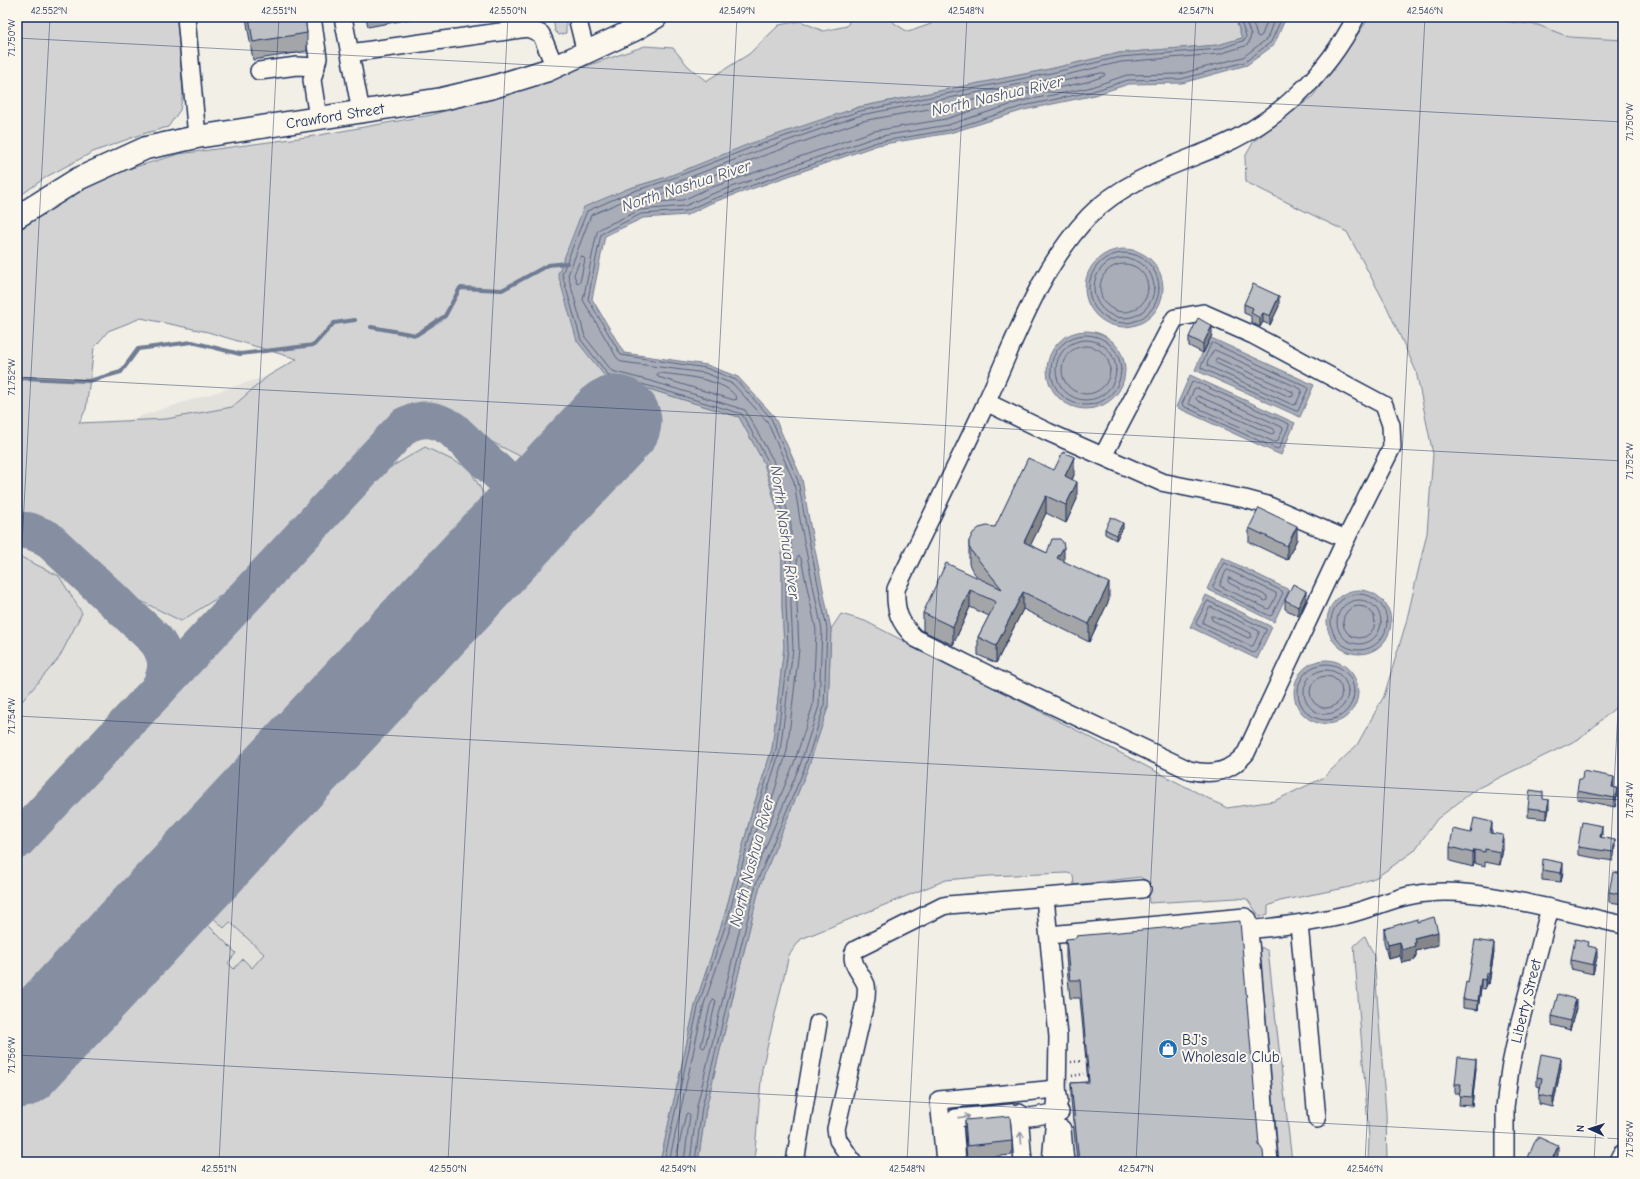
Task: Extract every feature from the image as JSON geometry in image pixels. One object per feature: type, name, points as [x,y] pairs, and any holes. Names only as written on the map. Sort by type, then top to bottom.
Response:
[{"type":"main road","name":"Crawford Street","points":[[17,217],[78,179],[110,163],[146,148],[197,137],[442,99],[493,87],[555,67],[634,30],[656,17]]},
{"type":"main road","points":[[1620,1162],[1623,1156]]},
{"type":"street","points":[[186,17],[197,137]]},
{"type":"street","points":[[312,17],[318,58],[312,80],[318,118]]},
{"type":"street","points":[[343,17],[361,112]]},
{"type":"street","points":[[577,17],[586,53]]},
{"type":"street","points":[[1103,456],[1175,318],[1203,313],[1253,335],[1384,405],[1390,425],[1392,447],[1346,539],[1246,753],[1231,768],[1223,771],[1200,772],[1190,770],[997,679],[915,638],[905,628],[898,616],[895,602],[896,589],[986,402],[1003,362],[1052,263],[1070,238],[1091,215],[1111,197],[1174,164],[1222,145],[1251,131],[1292,100],[1310,82],[1343,40],[1356,17]]},
{"type":"street","points":[[350,53],[528,28],[541,34],[555,67]]},
{"type":"street","points":[[259,71],[297,66],[316,67]]},
{"type":"street","points":[[986,402],[1161,482],[1245,498],[1267,504],[1346,539]]},
{"type":"street","points":[[853,1162],[838,1140],[836,1129],[866,998],[865,983],[854,963],[853,954],[855,950],[943,906],[1142,889]]},
{"type":"street","points":[[1249,930],[1300,924],[1346,915],[1399,898],[1425,893],[1459,892],[1486,895],[1623,925]]},
{"type":"street","points":[[1046,897],[1058,1030],[1058,1113],[1065,1162]]},
{"type":"street","name":"Liberty Street","points":[[1505,1162],[1505,1107],[1510,1069],[1519,1026],[1550,908]]},
{"type":"street","points":[[1049,935],[1245,917],[1248,919],[1269,1162]]},
{"type":"street","points":[[1300,924],[1317,1119]]},
{"type":"street","points":[[795,1162],[818,1023]]},
{"type":"street","points":[[945,1162],[940,1100],[1057,1089]]},
{"type":"street","points":[[957,1162],[954,1123],[956,1118],[1012,1113],[1030,1117],[1058,1113]]},
{"type":"street","points":[[1051,1162],[1058,1113]]},
{"type":"street","points":[[1018,1114],[1022,1162]]},
{"type":"shaded area","points":[[17,17],[177,17],[183,93],[180,110],[168,127],[139,135],[93,152],[46,177],[17,198]]},
{"type":"shaded area","points":[[553,17],[566,17],[566,33],[559,35],[555,31]]},
{"type":"shaded area","points":[[851,17],[892,17],[894,23],[908,32],[931,24],[938,17],[1235,17],[1242,38],[1218,45],[1119,53],[1050,69],[859,107],[667,177],[627,189],[558,274],[607,379],[652,390],[739,417],[764,463],[782,526],[782,605],[784,647],[772,749],[752,811],[725,914],[696,1002],[660,1162],[17,1162],[17,1107],[197,914],[236,953],[228,963],[234,969],[243,959],[252,968],[264,954],[230,922],[224,928],[203,908],[640,441],[592,399],[532,462],[483,437],[449,415],[438,410],[416,408],[404,413],[391,422],[225,593],[181,621],[135,598],[53,527],[30,513],[17,512],[17,232],[35,218],[108,175],[179,154],[314,136],[431,115],[537,83],[645,46],[673,48],[688,66],[706,81],[749,54],[779,25],[800,21],[823,31],[847,26]],"holes":[[[141,318],[208,332],[297,359],[268,376],[232,407],[166,419],[79,423],[86,409],[94,348],[108,331]]]},
{"type":"shaded area","points":[[1370,17],[1464,17],[1538,25],[1569,37],[1623,40],[1623,701],[1581,738],[1476,789],[1437,819],[1414,851],[1377,877],[1350,887],[1280,901],[1268,906],[1268,914],[1260,917],[1247,899],[1237,898],[1149,903],[1147,881],[1140,877],[1074,885],[1073,875],[1068,873],[989,876],[946,880],[801,939],[789,955],[762,1069],[754,1162],[698,1162],[706,1108],[760,885],[808,768],[828,707],[831,629],[841,614],[865,621],[1227,808],[1274,801],[1323,778],[1357,745],[1384,696],[1406,623],[1427,533],[1433,454],[1416,371],[1386,305],[1347,232],[1246,182],[1245,157],[1254,141],[1313,96]]},
{"type":"shaded area","points":[[1464,17],[1623,17],[1623,40],[1569,37],[1538,25]]},
{"type":"shaded area","points":[[538,294],[637,431],[647,492],[295,967],[17,1162],[17,455],[381,340]]},
{"type":"shaded area","points":[[425,447],[469,468],[491,507],[17,1015],[17,856],[300,554],[386,470]]},
{"type":"shaded area","points":[[21,557],[59,576],[82,613],[59,658],[17,707],[17,559]]},
{"type":"shaded area","points":[[1365,936],[1374,956],[1386,1113],[1387,1162],[1368,1162],[1369,1138],[1354,946]]},
{"type":"shaded area","points":[[1261,947],[1268,951],[1292,1162],[1279,1162],[1260,955]]},
{"type":"water","name":"North Nashua River","points":[[1235,17],[1284,17],[1284,22],[1274,45],[1247,65],[1182,83],[1129,84],[1091,96],[1024,110],[950,133],[878,145],[711,203],[687,215],[643,218],[605,236],[592,299],[624,353],[707,365],[738,377],[774,416],[802,479],[831,629],[828,707],[808,768],[760,885],[706,1108],[698,1162],[660,1162],[696,1002],[725,914],[752,811],[772,749],[784,647],[782,605],[782,526],[764,463],[739,417],[652,390],[607,379],[577,341],[558,274],[584,207],[627,189],[667,177],[749,144],[859,107],[1050,69],[1119,53],[1218,45],[1242,38]]},
{"type":"water","points":[[1124,249],[1139,252],[1151,261],[1160,273],[1163,288],[1160,303],[1151,315],[1139,324],[1124,327],[1109,324],[1097,315],[1088,303],[1085,288],[1088,273],[1097,261],[1109,252]]},
{"type":"water","points":[[1086,331],[1101,334],[1113,343],[1122,355],[1125,370],[1122,385],[1113,397],[1101,406],[1086,409],[1071,406],[1059,397],[1050,385],[1047,370],[1050,355],[1059,343],[1071,334]]},
{"type":"water","points":[[1209,337],[1314,385],[1300,417],[1195,370]]},
{"type":"water","points":[[1190,375],[1295,423],[1281,455],[1176,407]]},
{"type":"water","points":[[1222,557],[1289,590],[1274,622],[1207,589]]},
{"type":"water","points":[[1359,590],[1377,596],[1385,604],[1391,622],[1385,640],[1377,648],[1359,654],[1341,648],[1333,640],[1327,622],[1333,604],[1341,596]]},
{"type":"water","points":[[1206,595],[1272,627],[1257,659],[1190,627]]},
{"type":"water","points":[[1326,660],[1344,666],[1352,674],[1358,692],[1352,710],[1344,718],[1326,724],[1308,718],[1300,710],[1294,692],[1300,674],[1308,666]]},
{"type":"building","points":[[249,17],[305,17],[307,33],[253,42]]},
{"type":"building","points":[[1253,284],[1279,296],[1270,316],[1263,313],[1260,318],[1251,313],[1253,308],[1244,304]]},
{"type":"building","points":[[1198,318],[1212,326],[1203,344],[1189,337]]},
{"type":"building","points":[[1063,452],[1074,457],[1065,476],[1077,482],[1066,505],[1046,496],[1024,542],[1047,553],[1052,539],[1060,539],[1063,542],[1064,547],[1057,558],[1109,583],[1089,624],[1023,592],[996,646],[978,637],[996,602],[970,590],[953,627],[923,613],[946,563],[1002,589],[972,552],[969,547],[969,541],[973,533],[979,528],[987,526],[995,527],[1028,458],[1054,470]]},
{"type":"building","points":[[1259,508],[1297,526],[1287,546],[1249,528]]},
{"type":"building","points":[[1111,517],[1123,523],[1116,535],[1105,529]]},
{"type":"building","points":[[1293,584],[1306,591],[1298,607],[1285,600]]},
{"type":"building","points":[[1583,771],[1614,777],[1612,787],[1617,788],[1615,798],[1577,791],[1579,779],[1582,779]]},
{"type":"building","points":[[1530,790],[1543,792],[1543,799],[1549,800],[1547,810],[1528,808]]},
{"type":"building","points":[[1474,818],[1492,822],[1490,833],[1503,835],[1500,852],[1485,849],[1485,852],[1474,850],[1473,853],[1450,847],[1453,829],[1471,833]]},
{"type":"building","points":[[1582,822],[1602,826],[1600,837],[1615,840],[1613,852],[1578,847]]},
{"type":"building","points":[[1543,859],[1563,863],[1561,873],[1542,870]]},
{"type":"building","points":[[1613,872],[1623,874],[1623,895],[1609,892]]},
{"type":"building","points":[[1434,917],[1438,932],[1414,938],[1416,943],[1414,943],[1415,946],[1402,950],[1400,942],[1388,945],[1384,929],[1417,919],[1417,922]]},
{"type":"building","name":"BJ's Wholesale Club","points":[[1240,921],[1259,1145],[1263,1151],[1264,1162],[1079,1162],[1071,1083],[1089,1082],[1080,980],[1070,980],[1066,939],[1076,938],[1076,936]]},
{"type":"building","points":[[1575,939],[1589,942],[1588,946],[1597,948],[1593,965],[1571,960]]},
{"type":"building","points":[[1475,940],[1494,943],[1489,974],[1486,974],[1485,980],[1481,979],[1478,1001],[1463,999],[1466,982],[1468,983]]},
{"type":"building","points":[[1558,994],[1576,999],[1570,1021],[1552,1016]]},
{"type":"building","points":[[1541,1054],[1561,1058],[1553,1098],[1539,1095],[1542,1078],[1537,1077]]},
{"type":"building","points":[[1458,1057],[1476,1059],[1472,1097],[1459,1096],[1461,1084],[1455,1084]]},
{"type":"building","points":[[1010,1116],[1012,1141],[967,1146],[965,1120]]},
{"type":"building","points":[[1538,1137],[1558,1146],[1551,1162],[1529,1162],[1527,1160]]},
{"type":"waterway","points":[[371,327],[416,335],[445,316],[460,288],[502,290],[548,265],[567,263]]},
{"type":"waterway","points":[[17,381],[24,378],[89,381],[121,372],[138,349],[192,342],[240,354],[314,345],[334,323],[355,320]]},
{"type":"taxiway","points":[[17,841],[405,425],[423,420],[434,421],[446,425],[507,481],[515,496],[517,510],[516,517],[506,538]]},
{"type":"taxiway","points":[[17,530],[30,531],[47,538],[156,640],[163,653],[166,665],[164,677],[158,690]]},
{"type":"runway","points":[[17,1062],[615,422]]},
{"type":"place","name":"BJ's Wholesale Club","points":[[1168,1049]]}]
